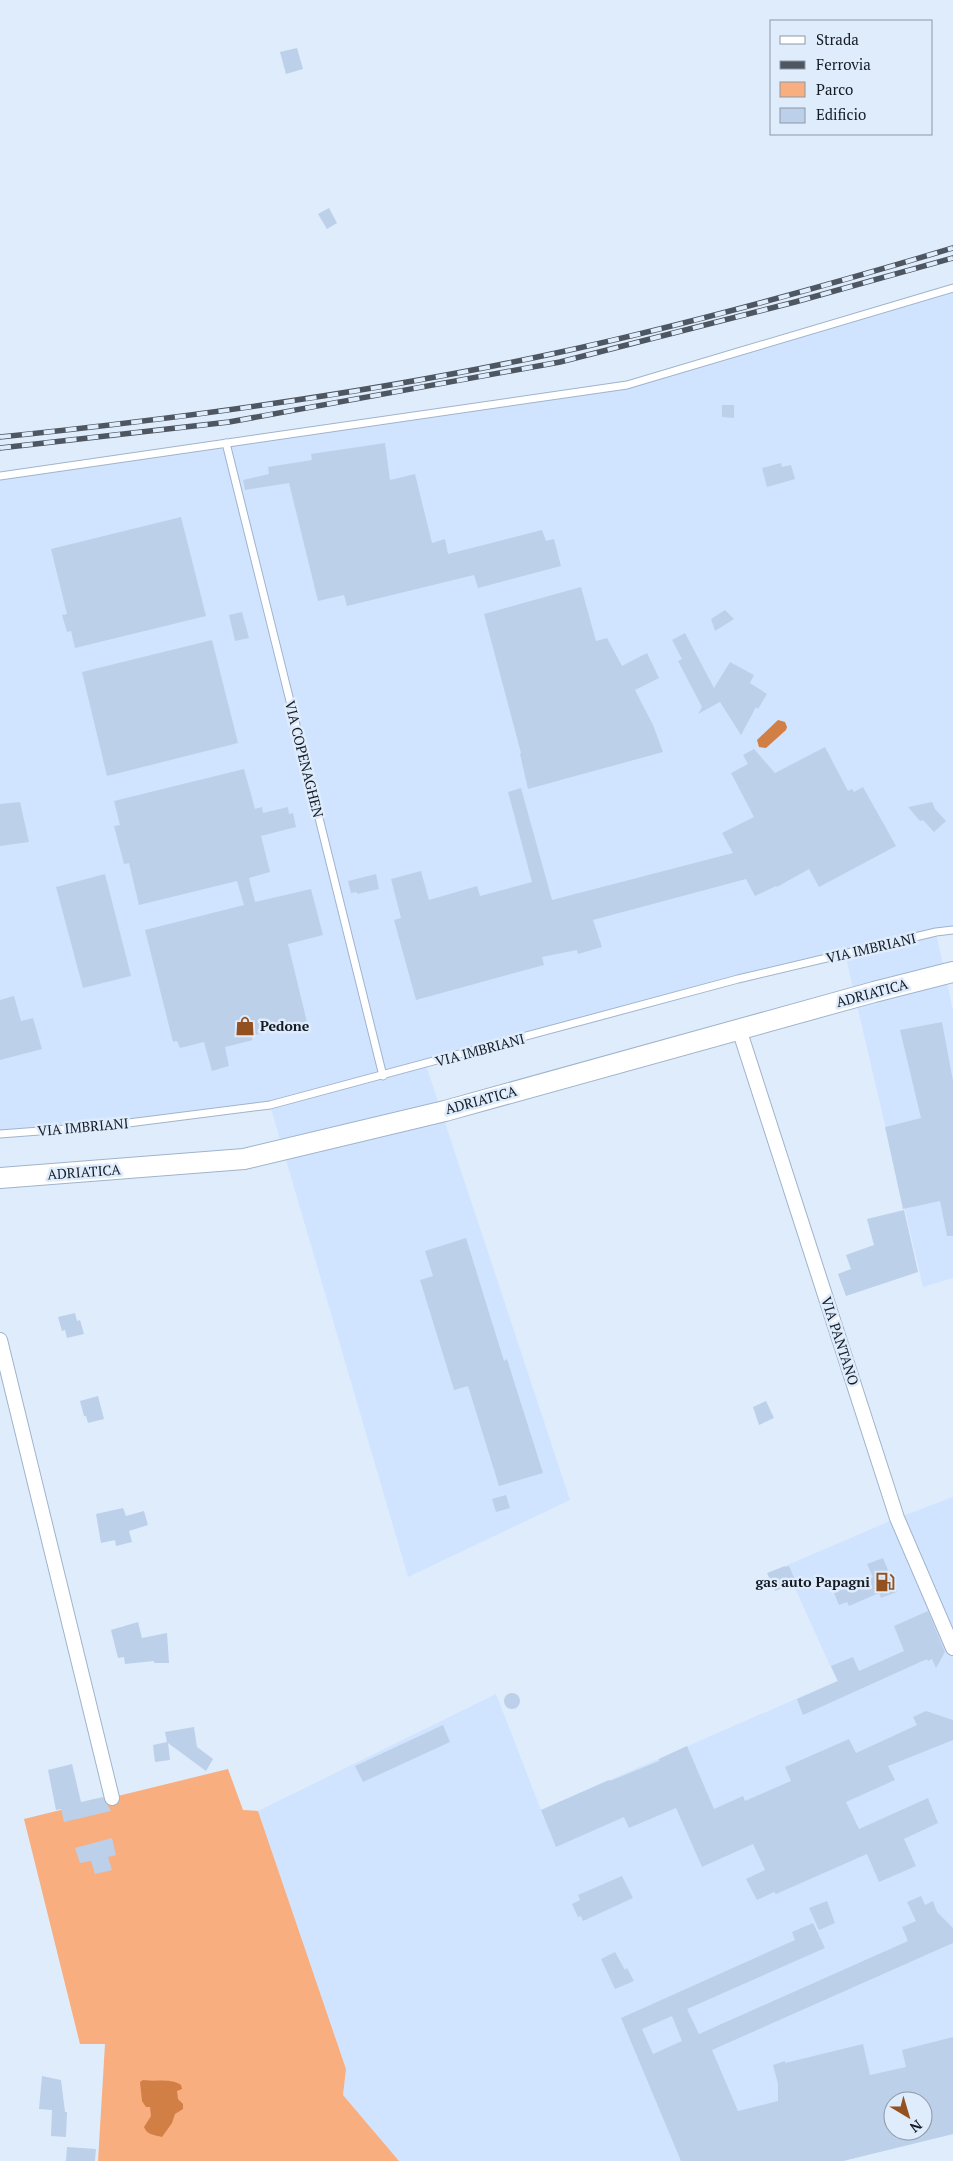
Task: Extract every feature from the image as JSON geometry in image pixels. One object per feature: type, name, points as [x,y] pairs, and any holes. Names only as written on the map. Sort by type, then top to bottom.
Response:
[{"type":"main road","name":"ADRIATICA","points":[[0,1178],[244,1159],[445,1111],[740,1028],[953,972]]},
{"type":"street","name":"VIA PANTANO","points":[[740,1028],[897,1518],[953,1648]]},
{"type":"street","points":[[0,1340],[112,1798]]},
{"type":"lane","points":[[0,476],[627,385],[953,288]]},
{"type":"lane","name":"VIA COPENAGHEN","points":[[226,443],[383,1076]]},
{"type":"lane","name":"VIA IMBRIANI","points":[[0,1134],[105,1126],[270,1105],[738,979],[953,930]]},
{"type":"shaded area","points":[[953,288],[953,930],[936,933],[953,1010],[953,1278],[923,1287],[845,954],[426,1065],[570,1500],[408,1577],[270,1105],[0,1134],[0,476],[627,385]]},
{"type":"shaded area","points":[[778,720],[785,722],[786,730],[766,748],[759,747],[757,740]]},
{"type":"shaded area","points":[[953,1497],[953,2134],[933,2139],[933,2091],[883,2091],[883,2141],[924,2141],[843,2161],[399,2161],[343,2095],[346,2069],[258,1811],[496,1694],[541,1810],[837,1681],[785,1566],[897,1518]]},
{"type":"shaded area","points":[[143,2080],[168,2081],[181,2085],[182,2089],[177,2091],[178,2099],[183,2104],[183,2109],[175,2114],[172,2123],[162,2137],[149,2133],[144,2127],[151,2116],[150,2107],[146,2107],[142,2101],[140,2082]]},
{"type":"green space","points":[[228,1769],[243,1810],[258,1811],[346,2069],[343,2095],[399,2161],[98,2161],[105,2044],[80,2044],[24,1819]]},
{"type":"building","points":[[297,48],[303,69],[286,74],[280,52]]},
{"type":"building","points":[[329,208],[337,223],[327,229],[318,214]]},
{"type":"building","points":[[722,405],[734,405],[734,418],[722,417]]},
{"type":"building","points":[[385,443],[390,480],[415,474],[432,543],[445,539],[448,554],[542,530],[546,541],[554,539],[561,566],[478,588],[474,575],[347,606],[344,595],[318,601],[289,483],[245,490],[243,480],[269,474],[268,467],[312,460],[311,454]]},
{"type":"building","points":[[781,463],[782,467],[791,465],[795,479],[767,487],[762,468]]},
{"type":"building","points":[[181,517],[206,616],[75,648],[71,631],[67,632],[62,615],[67,614],[51,549]]},
{"type":"building","points":[[581,587],[596,641],[607,638],[622,666],[647,653],[659,678],[635,690],[653,725],[663,752],[528,789],[521,753],[484,614]]},
{"type":"building","points":[[725,610],[734,619],[715,631],[711,619]]},
{"type":"building","points":[[242,612],[249,638],[235,641],[229,615]]},
{"type":"building","points":[[685,633],[714,688],[730,662],[754,675],[750,683],[767,694],[758,709],[756,707],[741,735],[720,702],[698,714],[702,707],[678,661],[682,659],[672,640]]},
{"type":"building","points":[[212,640],[238,743],[107,776],[82,672]]},
{"type":"building","points":[[825,747],[848,791],[852,789],[854,792],[863,787],[896,846],[819,887],[809,869],[777,887],[755,896],[746,879],[593,920],[602,947],[578,954],[577,950],[542,957],[544,965],[416,1000],[394,920],[401,918],[391,879],[421,871],[429,900],[477,886],[480,896],[532,882],[508,792],[521,788],[552,900],[733,853],[722,833],[754,817],[731,773],[748,764],[743,755],[754,749],[775,773]]},
{"type":"building","points":[[244,769],[255,809],[262,807],[263,813],[288,807],[289,814],[293,813],[296,827],[261,836],[270,872],[249,878],[255,902],[311,889],[323,935],[288,944],[307,1022],[251,1036],[253,1040],[225,1047],[229,1066],[212,1071],[204,1042],[180,1048],[177,1041],[173,1042],[145,930],[244,905],[237,881],[139,905],[129,863],[124,864],[114,826],[120,825],[114,801]]},
{"type":"building","points":[[20,802],[29,842],[0,846],[0,804]]},
{"type":"building","points":[[932,802],[935,809],[946,821],[934,832],[923,820],[920,821],[908,807]]},
{"type":"building","points":[[105,874],[131,976],[83,988],[56,887]]},
{"type":"building","points":[[376,874],[379,889],[357,894],[357,892],[351,893],[348,881]]},
{"type":"building","points":[[14,996],[21,1021],[33,1018],[42,1049],[0,1060],[0,1000]]},
{"type":"building","points":[[942,1022],[953,1081],[953,1236],[947,1236],[940,1201],[903,1209],[885,1127],[921,1118],[900,1030]]},
{"type":"building","points":[[904,1210],[918,1272],[846,1296],[838,1274],[851,1269],[846,1255],[874,1245],[867,1219]]},
{"type":"building","points":[[466,1238],[504,1361],[507,1359],[543,1473],[499,1486],[468,1386],[454,1390],[420,1280],[433,1276],[425,1251]]},
{"type":"building","points":[[75,1313],[77,1321],[80,1320],[84,1334],[67,1338],[65,1330],[62,1331],[58,1317]]},
{"type":"building","points":[[98,1396],[104,1419],[88,1423],[80,1401]]},
{"type":"building","points":[[766,1401],[774,1418],[759,1425],[753,1407]]},
{"type":"building","points":[[506,1495],[510,1508],[496,1512],[492,1499]]},
{"type":"building","points":[[123,1508],[126,1516],[144,1511],[148,1525],[129,1531],[132,1542],[116,1546],[115,1540],[101,1543],[96,1514]]},
{"type":"building","points":[[883,1558],[897,1592],[881,1598],[879,1593],[849,1606],[847,1602],[839,1605],[834,1593],[873,1577],[867,1564]]},
{"type":"building","points":[[789,1566],[796,1582],[775,1591],[767,1573]]},
{"type":"building","points":[[928,1611],[945,1652],[936,1668],[932,1659],[928,1661],[927,1659],[803,1715],[797,1699],[838,1681],[831,1666],[853,1657],[859,1671],[904,1651],[894,1626]]},
{"type":"building","points":[[138,1622],[142,1638],[167,1633],[169,1663],[154,1663],[154,1661],[125,1664],[124,1657],[118,1658],[111,1630]]},
{"type":"building","points":[[512,1693],[518,1695],[520,1701],[518,1707],[512,1709],[506,1707],[504,1701],[506,1695]]},
{"type":"building","points":[[926,1711],[953,1720],[953,1740],[888,1766],[895,1780],[846,1802],[859,1829],[928,1798],[938,1823],[904,1839],[916,1866],[879,1882],[867,1854],[776,1894],[774,1892],[757,1900],[746,1879],[765,1870],[753,1844],[702,1867],[676,1808],[629,1828],[624,1817],[556,1847],[541,1810],[609,1780],[659,1761],[659,1759],[687,1746],[714,1809],[743,1796],[745,1801],[791,1781],[785,1767],[849,1739],[856,1753],[917,1725],[913,1717]]},
{"type":"building","points":[[443,1725],[450,1742],[363,1782],[355,1766]]},
{"type":"building","points":[[194,1727],[197,1747],[213,1759],[206,1771],[168,1743],[170,1760],[155,1762],[153,1745],[167,1742],[165,1732]]},
{"type":"building","points":[[72,1764],[81,1802],[103,1797],[111,1811],[64,1822],[61,1809],[56,1810],[48,1770]]},
{"type":"building","points":[[112,1838],[116,1855],[108,1857],[112,1870],[95,1874],[91,1861],[80,1863],[75,1848]]},
{"type":"building","points":[[622,1876],[633,1898],[583,1921],[581,1916],[578,1917],[572,1904],[580,1900],[578,1895]]},
{"type":"building","points":[[921,1896],[925,1905],[933,1901],[937,1912],[953,1928],[953,1943],[712,2050],[738,2111],[778,2101],[778,2084],[773,2065],[863,2044],[870,2075],[906,2067],[902,2050],[953,2037],[953,2134],[933,2139],[933,2091],[883,2091],[883,2141],[924,2141],[843,2161],[681,2161],[621,2018],[795,1940],[792,1932],[813,1923],[825,1948],[687,2009],[699,2034],[908,1941],[902,1927],[916,1921],[907,1902]],"holes":[[[672,2016],[682,2041],[653,2054],[642,2029]]]},
{"type":"building","points":[[827,1901],[835,1923],[819,1930],[809,1908]]},
{"type":"building","points":[[615,1952],[634,1981],[615,1989],[601,1959]]},
{"type":"building","points":[[42,2076],[61,2080],[65,2112],[67,2112],[66,2137],[51,2136],[52,2110],[39,2109]]},
{"type":"building","points":[[67,2147],[96,2149],[95,2161],[66,2161]]},
{"type":"railway","points":[[0,437],[279,403],[487,367],[606,342],[706,317],[805,291],[953,248]]},
{"type":"railway","points":[[0,448],[229,422],[560,362],[795,302],[953,258]]},
{"type":"place","name":"Pedone","points":[[245,1026]]},
{"type":"place","name":"gas auto Papagni","points":[[885,1582]]}]
